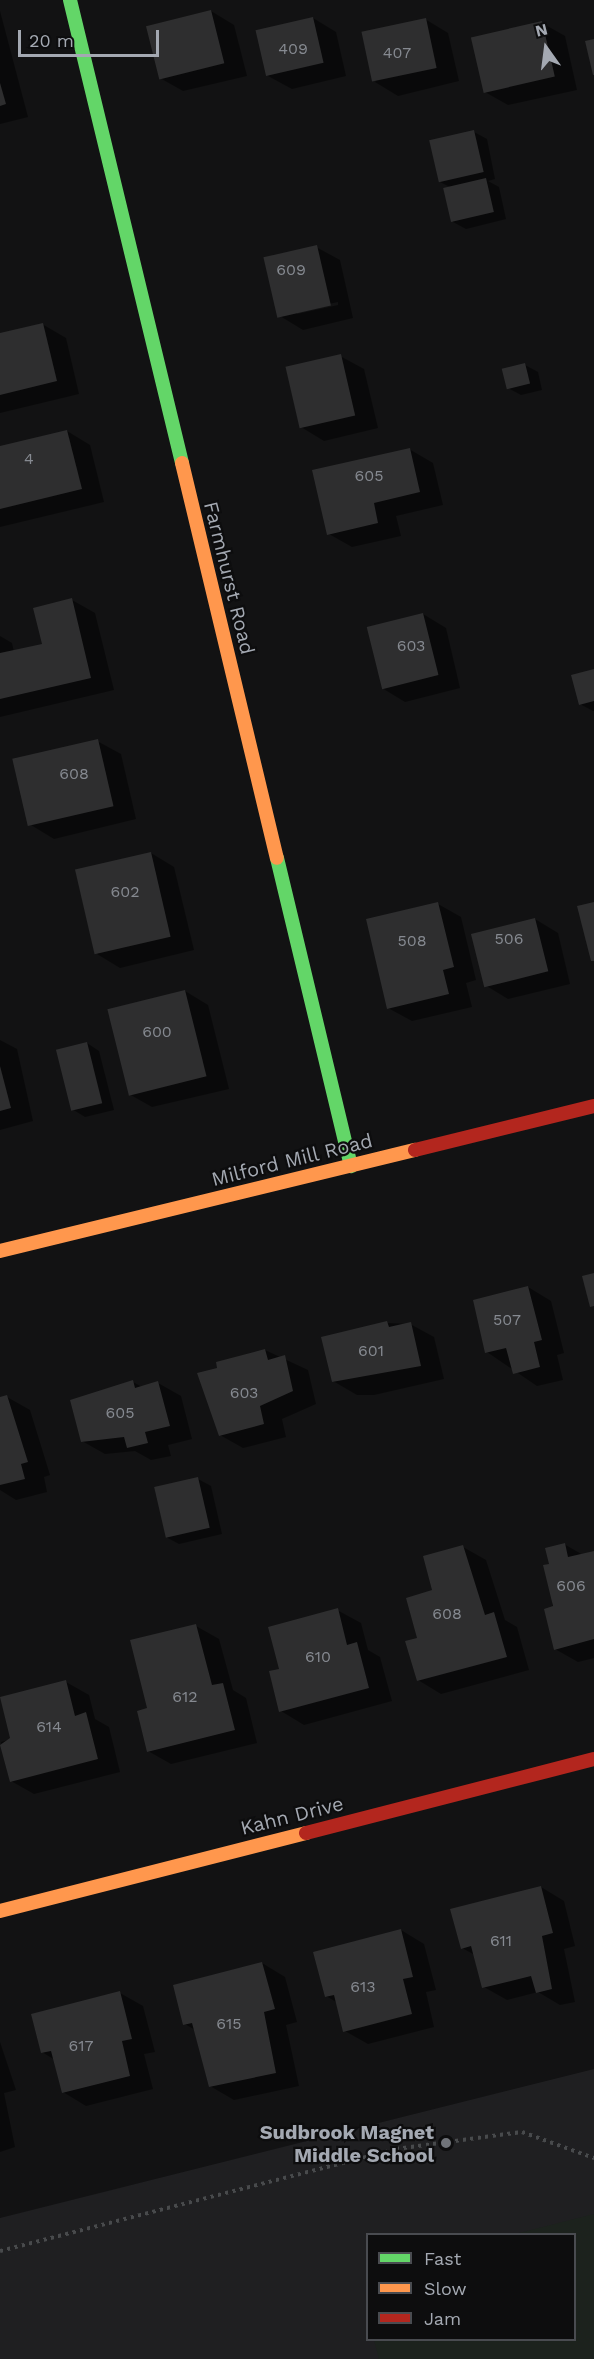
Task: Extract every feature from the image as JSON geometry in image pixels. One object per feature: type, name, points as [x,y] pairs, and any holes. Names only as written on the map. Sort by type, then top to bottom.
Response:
[{"type":"street","name":"Farmhurst Road","points":[[70,0],[351,1166]]},
{"type":"street","name":"Milford Mill Road","points":[[0,1251],[594,1106]]},
{"type":"street","name":"Kahn Drive","points":[[0,1911],[594,1759]]},
{"type":"path","points":[[0,2251],[396,2149],[522,2132],[594,2158]]},
{"type":"shaded area","name":"Sudbrook Magnet Middle School","points":[[594,2069],[594,2359],[0,2359],[0,2218]]},
{"type":"shaded area","points":[[594,2214],[594,2359],[379,2359],[374,2341],[576,2341],[576,2233],[519,2233]]},
{"type":"building","points":[[211,10],[224,63],[159,80],[146,26]]},
{"type":"building","points":[[313,17],[324,63],[266,76],[256,30]]},
{"type":"building","points":[[426,18],[437,68],[372,82],[361,32]]},
{"type":"building","points":[[542,21],[555,77],[484,93],[471,37]]},
{"type":"building","points":[[594,39],[594,75],[593,75],[585,41]]},
{"type":"building","points":[[0,83],[6,104],[0,106]]},
{"type":"building","points":[[474,130],[484,172],[439,182],[429,140]]},
{"type":"building","points":[[486,178],[494,212],[451,222],[443,188]]},
{"type":"building","points":[[317,245],[331,305],[277,318],[263,257]]},
{"type":"building","points":[[43,323],[57,381],[0,395],[0,333]]},
{"type":"building","points":[[341,354],[355,415],[300,428],[285,367]]},
{"type":"building","points":[[525,363],[530,383],[507,389],[502,369]]},
{"type":"building","points":[[67,430],[82,489],[0,509],[0,446]]},
{"type":"building","points":[[410,448],[420,492],[374,503],[378,523],[327,535],[312,470]]},
{"type":"building","points":[[72,598],[91,678],[0,699],[0,653],[42,644],[33,608]]},
{"type":"building","points":[[423,613],[438,675],[382,689],[367,627]]},
{"type":"building","points":[[594,669],[594,701],[579,705],[571,675]]},
{"type":"building","points":[[98,739],[114,806],[28,826],[12,759]]},
{"type":"building","points":[[151,852],[171,937],[95,954],[75,870]]},
{"type":"building","points":[[438,902],[454,967],[443,970],[449,994],[387,1009],[366,919]]},
{"type":"building","points":[[594,902],[594,961],[591,961],[577,906]]},
{"type":"building","points":[[535,918],[548,971],[484,987],[471,934]]},
{"type":"building","points":[[185,990],[207,1076],[129,1096],[107,1009]]},
{"type":"building","points":[[87,1042],[102,1103],[71,1111],[56,1050]]},
{"type":"building","points":[[0,1066],[11,1108],[0,1111]]},
{"type":"building","points":[[594,1273],[594,1306],[590,1307],[582,1276]]},
{"type":"building","points":[[528,1286],[542,1340],[534,1342],[540,1367],[513,1374],[506,1348],[485,1353],[473,1300]]},
{"type":"building","points":[[387,1321],[389,1327],[411,1322],[421,1366],[332,1382],[321,1337]]},
{"type":"building","points":[[265,1349],[268,1360],[285,1355],[293,1391],[260,1406],[264,1424],[219,1436],[197,1373],[217,1368],[216,1362]]},
{"type":"building","points":[[133,1380],[135,1388],[158,1381],[170,1426],[145,1432],[148,1443],[127,1448],[124,1437],[81,1442],[70,1400]]},
{"type":"building","points":[[7,1395],[28,1462],[21,1464],[25,1479],[0,1485],[0,1397]]},
{"type":"building","points":[[198,1477],[210,1528],[166,1538],[154,1487]]},
{"type":"building","points":[[565,1543],[568,1557],[594,1551],[594,1639],[554,1650],[544,1609],[553,1606],[543,1565],[549,1564],[545,1548]]},
{"type":"building","points":[[463,1545],[485,1615],[494,1612],[507,1657],[417,1681],[405,1641],[417,1638],[406,1598],[432,1590],[423,1556]]},
{"type":"building","points":[[338,1608],[347,1645],[357,1642],[369,1688],[279,1712],[269,1671],[279,1669],[268,1627]]},
{"type":"building","points":[[196,1624],[212,1685],[223,1683],[235,1730],[147,1752],[137,1711],[147,1708],[130,1640]]},
{"type":"building","points":[[66,1680],[75,1716],[86,1712],[98,1759],[10,1782],[0,1745],[10,1738],[0,1697]]},
{"type":"building","points":[[541,1886],[553,1933],[542,1936],[552,1989],[536,1993],[531,1976],[482,1988],[471,1946],[461,1949],[450,1909]]},
{"type":"building","points":[[401,1929],[413,1977],[403,1979],[412,2014],[343,2032],[334,1995],[325,1997],[313,1952]]},
{"type":"building","points":[[262,1962],[275,2009],[264,2012],[276,2073],[209,2087],[192,2023],[183,2025],[173,1985]]},
{"type":"building","points":[[120,1991],[132,2039],[122,2041],[130,2076],[62,2093],[51,2051],[41,2053],[31,2014]]},
{"type":"traffic: fast","points":[[70,0],[182,463]]},
{"type":"traffic: fast","points":[[277,858],[351,1166]]},
{"type":"traffic: slow","points":[[182,463],[277,858]]},
{"type":"traffic: slow","points":[[0,1251],[415,1150]]},
{"type":"traffic: slow","points":[[0,1911],[306,1833]]},
{"type":"traffic: jam","points":[[415,1150],[594,1106]]},
{"type":"traffic: jam","points":[[306,1833],[594,1759]]},
{"type":"place","name":"Sudbrook Magnet Middle School","points":[[446,2143]]}]
